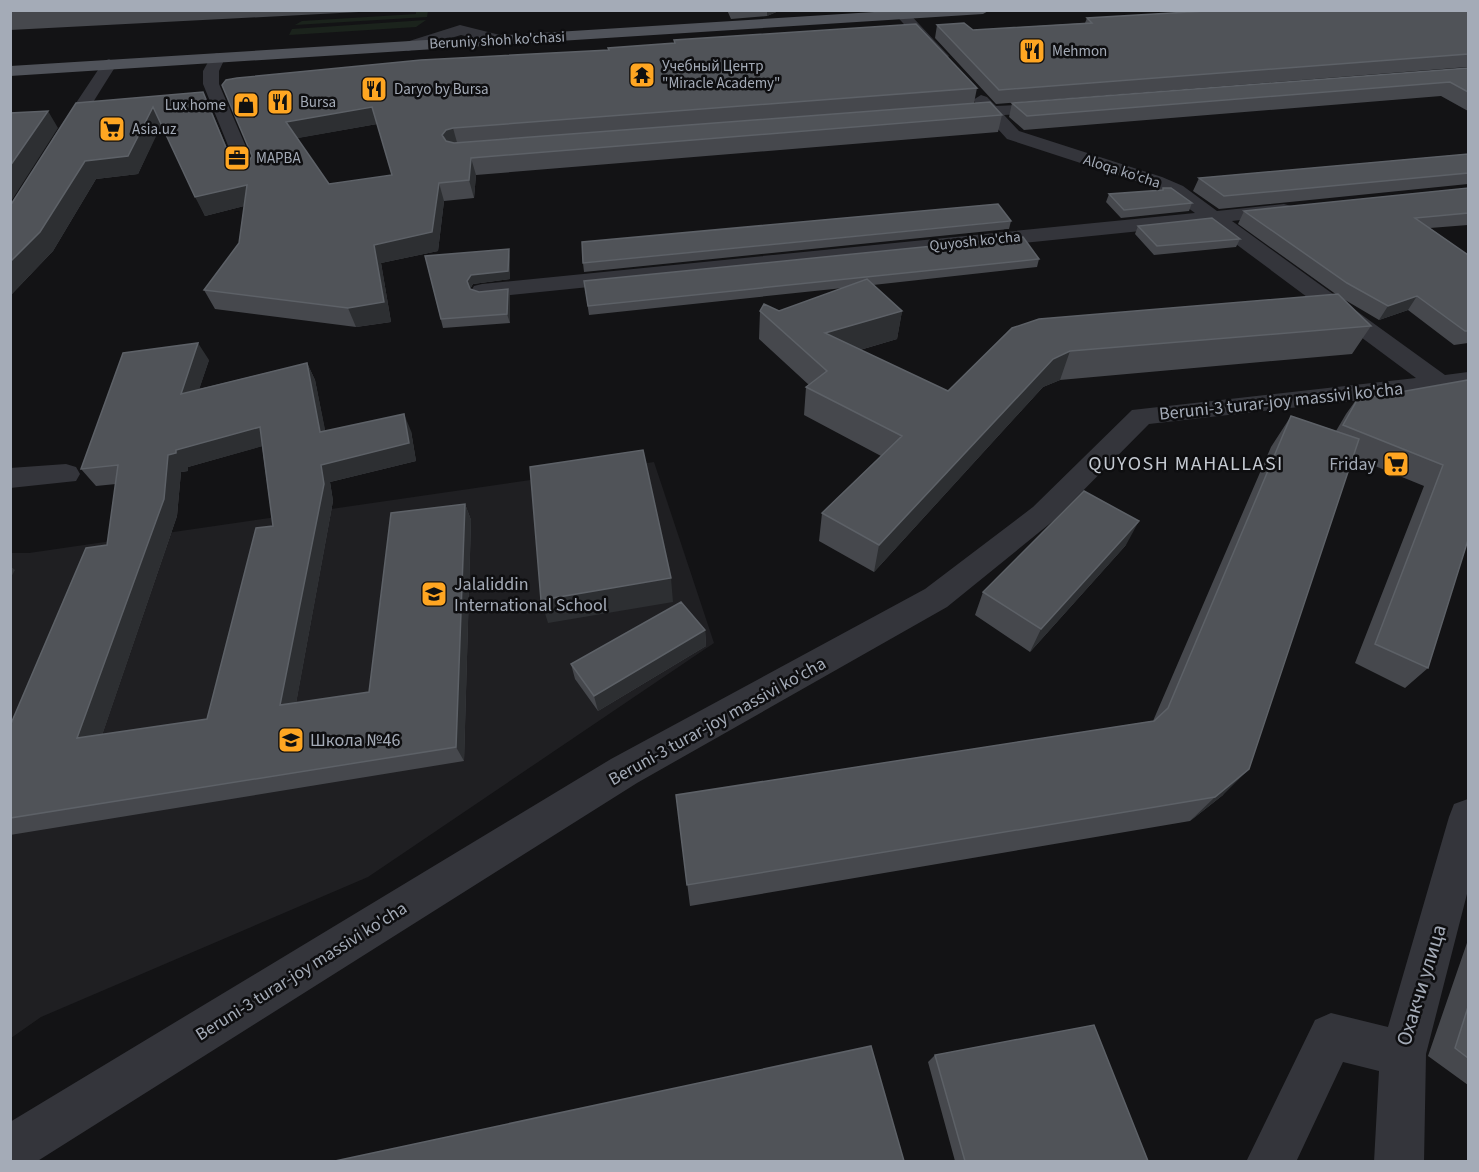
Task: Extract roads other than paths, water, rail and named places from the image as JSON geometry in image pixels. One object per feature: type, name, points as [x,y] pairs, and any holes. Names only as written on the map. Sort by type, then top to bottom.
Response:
[{"type":"main road","name":"Beruniy shoh ko'chasi","points":[[10,57],[461,23],[787,10]]},
{"type":"main road","name":"Beruniy shoh ko'chasi","points":[[10,71],[901,13],[983,10]]},
{"type":"street","points":[[901,13],[953,70]]},
{"type":"street","points":[[408,46],[461,23],[502,40]]},
{"type":"street","points":[[217,58],[211,71],[211,84],[249,175]]},
{"type":"street","points":[[55,149],[109,64]]},
{"type":"street","name":"Aloqa ko'cha","points":[[969,86],[1013,135],[1155,181],[1176,190],[1211,217],[1461,382]]},
{"type":"street","points":[[944,115],[1063,106]]},
{"type":"street","name":"Quyosh ko'cha","points":[[482,291],[1305,208]]},
{"type":"street","name":"Beruni-3 turar-joy massivi ko'cha","points":[[10,1150],[624,771],[936,598],[1043,514],[1141,416],[1461,382]]},
{"type":"street","points":[[10,478],[66,474]]},
{"type":"street","name":"Охакчи улица","points":[[1270,1161],[1331,1036],[1403,1054],[1468,817]]},
{"type":"street","points":[[1400,1161],[1403,1054]]},
{"type":"place","name":"Mehmon","points":[[1032,51]]},
{"type":"place","name":"Учебный Центр \"Miracle Academy\"","points":[[642,75]]},
{"type":"place","name":"Daryo by Bursa","points":[[374,89]]},
{"type":"place","name":"Bursa","points":[[280,102]]},
{"type":"place","name":"Lux home","points":[[246,105]]},
{"type":"place","name":"Asia.uz","points":[[112,129]]},
{"type":"place","name":"МАРВА","points":[[237,158]]},
{"type":"place","name":"Friday","points":[[1396,464]]},
{"type":"place","name":"Jalaliddin International School","points":[[434,594]]},
{"type":"place","name":"Школа №46","points":[[291,740]]},
{"type":"district","name":"QUYOSH MAHALLASI","points":[[1186,463]]}]
